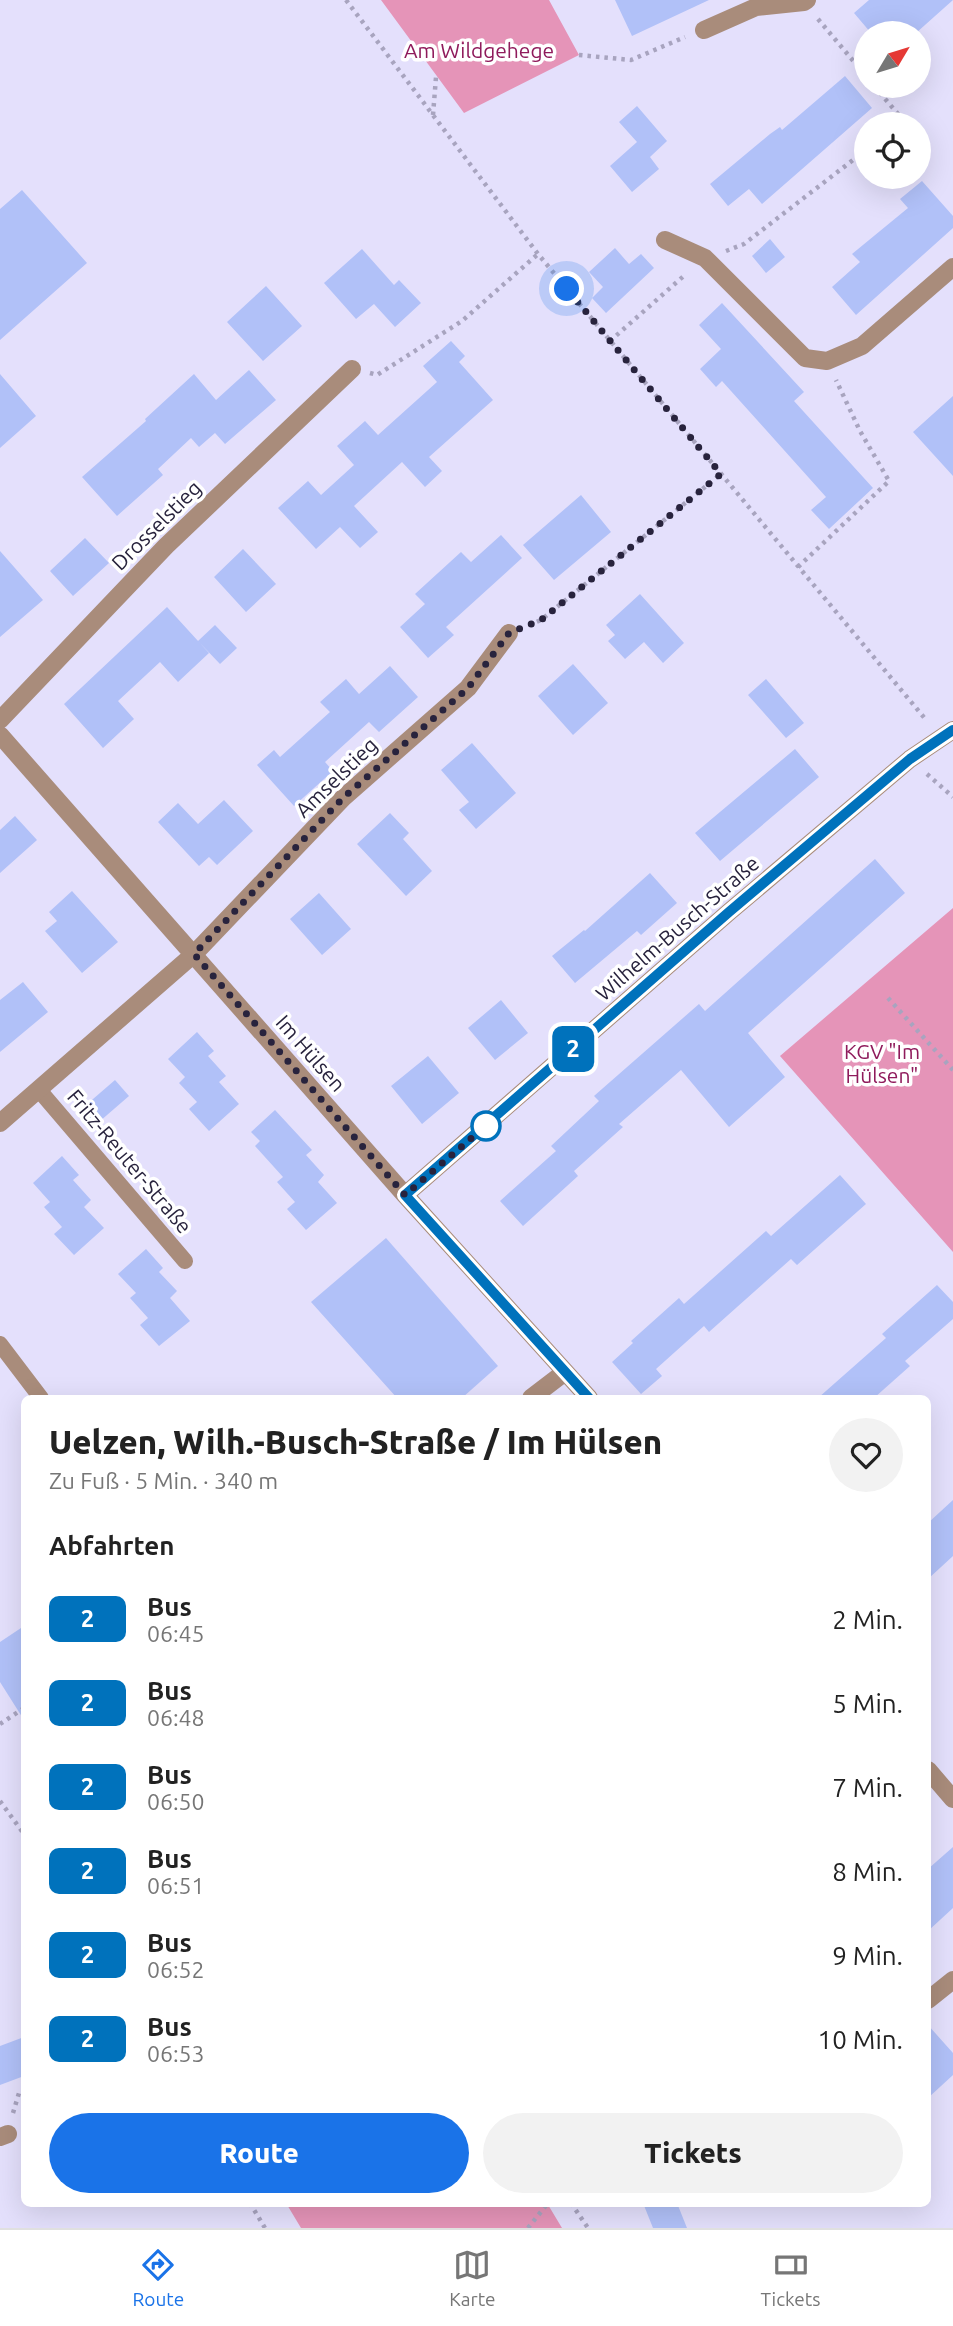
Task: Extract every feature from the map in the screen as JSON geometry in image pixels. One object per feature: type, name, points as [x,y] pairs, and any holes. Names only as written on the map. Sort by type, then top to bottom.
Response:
[{"type":"street","points":[[704,30],[756,7],[805,1]]},
{"type":"street","points":[[665,240],[705,258],[805,358],[827,361],[862,346],[953,267]]},
{"type":"street","name":"Drosselstieg","points":[[0,720],[166,546],[352,369]]},
{"type":"street","name":"Amselstieg","points":[[194,954],[343,798],[468,688],[509,633]]},
{"type":"street","name":"Wilhelm-Busch-Straße","points":[[405,1195],[729,912],[910,759],[947,734]]},
{"type":"street","name":"Im Hülsen","points":[[0,735],[405,1195],[586,1395]]},
{"type":"street","name":"Fritz-Reuter-Straße","points":[[0,1123],[194,954]]},
{"type":"street","points":[[535,1395],[565,1372]]},
{"type":"street","points":[[931,1773],[953,1798]]},
{"type":"street","points":[[931,1998],[953,1980]]},
{"type":"lane","name":"Fritz-Reuter-Straße","points":[[39,1090],[185,1261]]},
{"type":"lane","points":[[0,1344],[39,1395]]},
{"type":"path","points":[[346,0],[538,254],[798,567],[947,734]]},
{"type":"path","points":[[805,1],[854,61]]},
{"type":"path","points":[[579,55],[631,60],[704,30]]},
{"type":"path","points":[[433,116],[436,77]]},
{"type":"path","points":[[884,98],[896,112]]},
{"type":"path","points":[[610,341],[705,258],[744,244],[854,159]]},
{"type":"path","points":[[352,369],[377,375],[462,321],[538,254]]},
{"type":"path","points":[[798,567],[890,481],[860,431],[827,361]]},
{"type":"path","points":[[509,633],[541,620],[721,474]]},
{"type":"path","points":[[910,759],[953,797]]},
{"type":"path","points":[[888,998],[953,1070]]},
{"type":"path","points":[[0,1724],[21,1710]]},
{"type":"path","points":[[0,1801],[21,1830]]},
{"type":"path","points":[[252,2207],[265,2228]]},
{"type":"path","points":[[528,2228],[545,2207]]},
{"type":"path","points":[[574,2207],[588,2228]]},
{"type":"green space","name":"Am Wildgehege","points":[[381,0],[549,0],[579,55],[464,113]]},
{"type":"green space","name":"KGV \"Im Hülsen\"","points":[[953,908],[953,1252],[780,1056]]},
{"type":"green space","points":[[288,2207],[549,2207],[562,2228],[301,2228]]},
{"type":"building","points":[[615,0],[709,0],[632,36]]},
{"type":"building","points":[[869,0],[953,0],[929,21],[861,21],[854,13]]},
{"type":"building","points":[[845,76],[854,87],[854,98],[864,98],[872,108],[867,112],[854,112],[854,124],[762,204],[749,189],[728,206],[710,184],[770,134],[780,127],[782,130]]},
{"type":"building","points":[[637,106],[667,141],[650,157],[659,169],[632,192],[610,166],[637,142],[619,122]]},
{"type":"building","points":[[912,189],[929,189],[953,216],[953,228],[856,315],[832,287],[860,262],[852,254],[908,208],[900,199]]},
{"type":"building","points":[[22,190],[87,263],[0,340],[0,209]]},
{"type":"building","points":[[770,239],[785,257],[766,273],[752,256]]},
{"type":"building","points":[[615,248],[629,264],[641,254],[654,268],[606,313],[592,298],[603,287],[589,272]]},
{"type":"building","points":[[362,249],[394,285],[399,280],[421,303],[395,327],[374,304],[356,319],[324,283]]},
{"type":"building","points":[[266,286],[302,326],[263,361],[227,322]]},
{"type":"building","points":[[722,303],[804,392],[794,401],[873,488],[829,529],[811,510],[826,497],[722,381],[716,387],[700,369],[721,349],[699,325]]},
{"type":"building","points":[[451,341],[465,356],[459,362],[493,400],[429,457],[442,471],[425,487],[402,462],[354,506],[378,532],[360,548],[340,527],[316,549],[278,508],[308,481],[321,495],[354,465],[337,446],[365,421],[378,435],[437,382],[423,366]]},
{"type":"building","points":[[249,370],[276,400],[225,444],[215,433],[199,447],[191,438],[158,469],[163,475],[117,516],[82,477],[146,421],[145,419],[194,374],[216,400]]},
{"type":"building","points":[[0,374],[36,416],[0,448]]},
{"type":"building","points":[[953,396],[953,476],[913,432]]},
{"type":"building","points":[[581,495],[611,532],[554,580],[523,545]]},
{"type":"building","points":[[501,535],[522,558],[446,627],[454,635],[428,658],[400,627],[425,604],[415,594],[461,552],[471,562]]},
{"type":"building","points":[[85,538],[109,563],[73,596],[50,571]]},
{"type":"building","points":[[243,549],[276,584],[246,612],[214,577]]},
{"type":"building","points":[[0,551],[43,600],[0,637]]},
{"type":"building","points":[[640,594],[684,643],[663,663],[644,642],[625,659],[608,641],[615,635],[606,625]]},
{"type":"building","points":[[167,607],[209,653],[178,682],[160,662],[118,701],[134,719],[103,748],[64,704]]},
{"type":"building","points":[[215,625],[237,648],[220,664],[198,641]]},
{"type":"building","points":[[573,664],[608,703],[573,735],[538,696]]},
{"type":"building","points":[[390,666],[418,697],[379,732],[369,722],[325,762],[333,771],[294,806],[257,765],[274,750],[280,757],[330,712],[320,702],[346,679],[359,694]]},
{"type":"building","points":[[766,679],[804,723],[786,738],[748,695]]},
{"type":"building","points":[[472,743],[516,793],[476,829],[459,810],[469,802],[441,770]]},
{"type":"building","points":[[795,749],[819,777],[720,861],[695,833]]},
{"type":"building","points":[[224,800],[253,831],[217,865],[209,857],[199,866],[158,822],[178,803],[198,824]]},
{"type":"building","points":[[390,813],[409,833],[403,839],[432,871],[406,896],[357,844]]},
{"type":"building","points":[[15,816],[37,840],[0,873],[0,830]]},
{"type":"building","points":[[875,859],[905,893],[748,1033],[785,1077],[729,1127],[681,1070],[619,1124],[623,1127],[574,1171],[578,1176],[523,1226],[500,1201],[556,1151],[551,1146],[599,1101],[594,1096],[699,1004],[705,1011]]},
{"type":"building","points":[[650,873],[677,903],[641,935],[637,931],[575,983],[552,956],[585,931]]},
{"type":"building","points":[[72,891],[118,942],[82,973],[45,931],[57,921],[49,912]]},
{"type":"building","points":[[319,893],[351,929],[322,955],[290,919]]},
{"type":"building","points":[[23,982],[48,1012],[0,1052],[0,1000]]},
{"type":"building","points":[[501,1000],[528,1033],[495,1060],[468,1028]]},
{"type":"building","points":[[197,1032],[214,1051],[208,1056],[226,1076],[219,1082],[239,1104],[209,1131],[189,1109],[197,1102],[179,1083],[185,1077],[168,1059]]},
{"type":"building","points":[[428,1056],[459,1093],[422,1124],[391,1086]]},
{"type":"building","points":[[115,1080],[129,1096],[92,1128],[78,1112]]},
{"type":"building","points":[[275,1110],[312,1150],[306,1155],[324,1175],[318,1182],[337,1203],[306,1230],[287,1209],[295,1202],[277,1182],[283,1177],[255,1146],[260,1141],[251,1132]]},
{"type":"building","points":[[62,1156],[79,1175],[73,1180],[91,1200],[84,1207],[104,1228],[74,1255],[54,1234],[62,1227],[44,1207],[50,1202],[33,1183]]},
{"type":"building","points":[[840,1175],[866,1204],[797,1265],[791,1259],[709,1332],[704,1326],[656,1369],[662,1376],[641,1394],[612,1362],[633,1343],[631,1341],[679,1298],[684,1304],[766,1231],[771,1236]]},
{"type":"building","points":[[386,1238],[498,1366],[465,1395],[394,1395],[311,1302]]},
{"type":"building","points":[[146,1249],[163,1268],[159,1272],[177,1291],[170,1298],[190,1321],[159,1346],[140,1325],[148,1318],[130,1298],[136,1293],[118,1274]]},
{"type":"building","points":[[937,1285],[953,1302],[953,1319],[905,1361],[910,1366],[877,1395],[821,1395],[886,1338],[882,1334]]},
{"type":"building","points":[[953,1500],[953,1556],[931,1576],[931,1520]]},
{"type":"building","points":[[21,1628],[21,1715],[0,1682],[0,1642]]},
{"type":"building","points":[[953,1847],[953,1908],[931,1928],[931,1866]]},
{"type":"building","points":[[931,2028],[953,2053],[953,2075],[931,2095]]},
{"type":"building","points":[[21,2038],[21,2077],[0,2085],[0,2046]]},
{"type":"building","points":[[645,2207],[679,2207],[687,2228],[653,2228]]},
{"type":"bus line","name":"2","points":[[586,1395],[405,1195],[729,912],[910,759],[953,730]]},
{"type":"route","points":[[486,1126],[488,1124],[405,1195],[194,954],[343,798],[468,688],[509,633],[541,620],[721,474],[567,289]]}]
